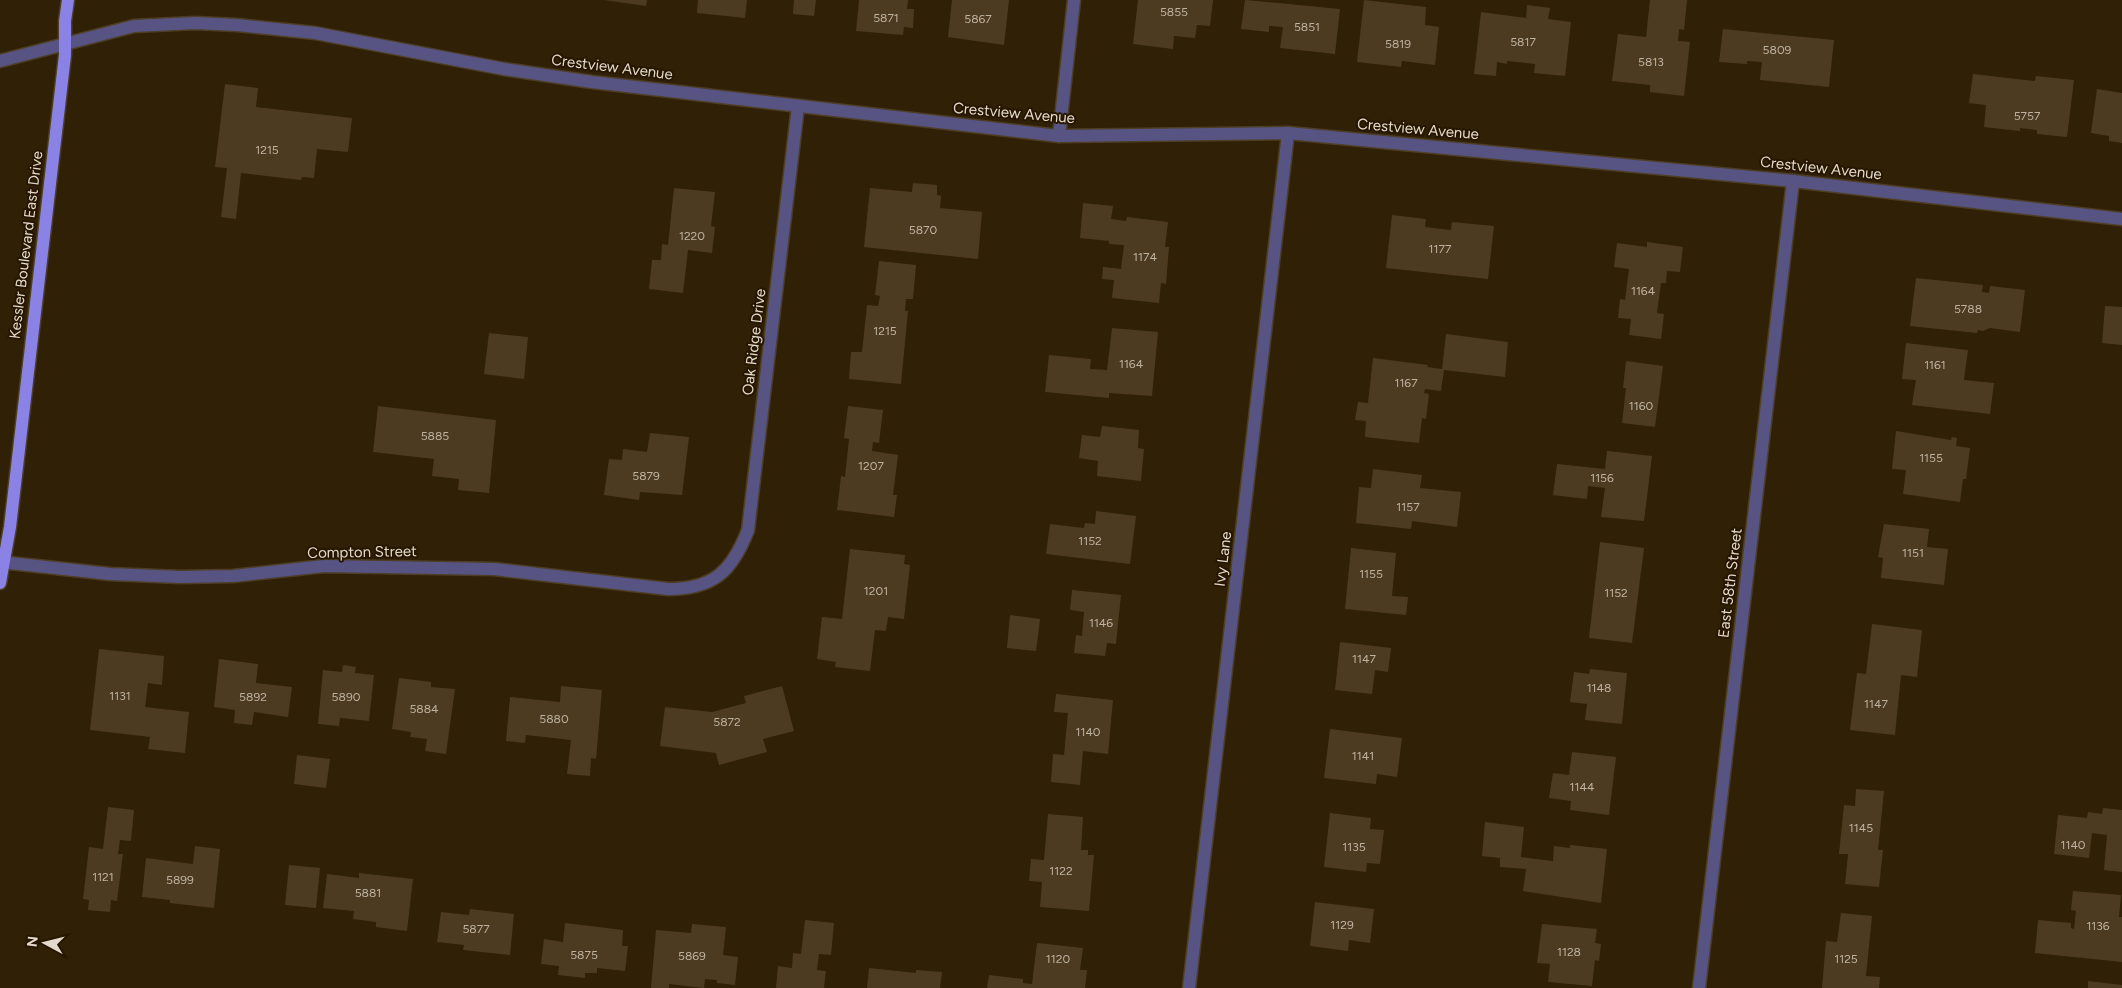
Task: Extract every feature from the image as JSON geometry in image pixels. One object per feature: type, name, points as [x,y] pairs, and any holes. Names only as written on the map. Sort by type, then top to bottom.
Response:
[{"type":"main road","name":"Kessler Boulevard East Drive","points":[[0,583],[2,562],[10,527],[65,55],[64,44],[68,0]]},
{"type":"street","points":[[1059,136],[1074,0]]},
{"type":"street","name":"Crestview Avenue","points":[[0,61],[147,25],[196,24],[263,27],[315,33],[554,77],[1059,136],[1288,133],[1793,181],[2122,219]]},
{"type":"street","name":"Oak Ridge Drive","points":[[721,574],[735,560],[748,530],[798,106]]},
{"type":"street","name":"Ivy Lane","points":[[1189,988],[1288,133]]},
{"type":"street","name":"East 58th Street","points":[[1699,988],[1793,181]]},
{"type":"street","name":"Compton Street","points":[[2,562],[110,574],[180,577],[234,576],[324,566],[494,569],[675,589],[700,586],[721,574]]},
{"type":"building","points":[[604,0],[647,0],[646,6]]},
{"type":"building","points":[[698,0],[747,0],[745,18],[697,13]]},
{"type":"building","points":[[794,0],[816,0],[814,16],[793,14]]},
{"type":"building","points":[[859,0],[908,0],[907,9],[914,9],[913,28],[904,27],[903,35],[856,31]]},
{"type":"building","points":[[952,0],[1009,0],[1004,45],[948,37]]},
{"type":"building","points":[[1138,0],[1213,0],[1210,26],[1197,25],[1195,38],[1174,36],[1173,49],[1133,44]]},
{"type":"building","points":[[1245,0],[1340,9],[1335,54],[1280,48],[1283,27],[1269,26],[1269,32],[1241,29]]},
{"type":"building","points":[[1364,0],[1426,7],[1425,25],[1439,27],[1435,65],[1402,61],[1401,67],[1357,62]]},
{"type":"building","points":[[1650,0],[1687,0],[1684,30],[1679,29],[1678,41],[1690,42],[1684,96],[1650,92],[1650,85],[1612,81],[1618,34],[1646,37]]},
{"type":"building","points":[[1527,5],[1550,8],[1548,19],[1571,22],[1565,76],[1534,73],[1535,64],[1507,61],[1507,64],[1497,62],[1496,76],[1474,74],[1481,12],[1526,18]]},
{"type":"building","points":[[1723,29],[1834,40],[1829,87],[1760,80],[1762,62],[1747,61],[1747,64],[1719,62]]},
{"type":"building","points":[[1973,74],[2035,81],[2036,76],[2074,80],[2067,137],[2037,134],[2037,130],[2020,128],[2020,131],[1984,127],[1986,105],[1969,103]]},
{"type":"building","points":[[225,84],[258,88],[256,107],[352,118],[348,152],[317,149],[314,178],[302,177],[301,180],[241,173],[236,219],[221,217],[227,168],[215,167]]},
{"type":"building","points":[[2097,89],[2122,93],[2122,143],[2109,141],[2109,136],[2091,133]]},
{"type":"building","points":[[913,183],[937,185],[937,195],[941,196],[940,208],[982,212],[978,259],[864,247],[870,188],[912,192]]},
{"type":"building","points":[[674,188],[715,192],[711,226],[715,227],[712,253],[688,250],[683,293],[649,289],[652,260],[661,260],[662,244],[668,245]]},
{"type":"building","points":[[1083,203],[1113,206],[1111,219],[1126,221],[1127,217],[1168,222],[1165,247],[1169,247],[1166,284],[1161,283],[1159,303],[1112,298],[1114,280],[1102,279],[1103,267],[1121,269],[1124,245],[1109,244],[1109,241],[1080,238]]},
{"type":"building","points":[[1392,215],[1426,219],[1425,227],[1451,230],[1452,222],[1494,226],[1488,279],[1386,268]]},
{"type":"building","points":[[1647,242],[1683,247],[1680,272],[1667,271],[1666,283],[1661,283],[1657,313],[1664,314],[1661,339],[1629,335],[1631,319],[1618,318],[1620,299],[1625,300],[1629,269],[1614,267],[1617,243],[1647,247]]},
{"type":"building","points":[[879,261],[916,265],[913,299],[906,299],[905,311],[908,311],[901,384],[849,379],[851,352],[862,352],[867,305],[878,306],[880,296],[875,295]]},
{"type":"building","points":[[1916,278],[1983,285],[1982,292],[1989,293],[1990,286],[2025,290],[2020,332],[1990,328],[1983,331],[1978,330],[1977,333],[1910,326]]},
{"type":"building","points":[[2105,306],[2122,307],[2122,345],[2102,343]]},
{"type":"building","points":[[1112,328],[1158,332],[1152,396],[1109,393],[1109,398],[1045,392],[1049,355],[1091,359],[1090,369],[1107,370]]},
{"type":"building","points":[[489,333],[528,337],[524,379],[484,374]]},
{"type":"building","points":[[1446,334],[1508,342],[1505,377],[1444,370],[1441,391],[1425,389],[1424,393],[1429,394],[1426,419],[1422,418],[1419,443],[1365,437],[1366,421],[1355,420],[1358,402],[1368,403],[1373,358],[1428,365],[1427,367],[1442,369]]},
{"type":"building","points":[[1906,343],[1968,350],[1964,380],[1994,383],[1990,414],[1912,405],[1916,380],[1902,379]]},
{"type":"building","points":[[1626,361],[1663,366],[1655,427],[1622,423],[1626,388],[1623,388]]},
{"type":"building","points":[[378,406],[496,420],[489,493],[458,490],[459,479],[432,476],[434,459],[373,452]]},
{"type":"building","points":[[848,406],[883,410],[879,443],[873,442],[872,451],[898,455],[893,495],[897,495],[894,517],[837,510],[841,476],[845,477],[849,439],[844,438]]},
{"type":"building","points":[[1102,426],[1139,430],[1138,448],[1144,449],[1141,481],[1097,476],[1098,461],[1079,458],[1082,435],[1100,437]]},
{"type":"building","points":[[1896,431],[1951,440],[1952,437],[1957,438],[1956,446],[1970,448],[1966,479],[1963,479],[1960,502],[1903,494],[1906,470],[1892,469]]},
{"type":"building","points":[[650,433],[689,437],[682,495],[640,492],[639,500],[604,495],[609,459],[622,460],[623,449],[647,452]]},
{"type":"building","points":[[1607,451],[1652,456],[1644,521],[1601,517],[1605,488],[1588,486],[1587,499],[1553,495],[1557,464],[1605,469]]},
{"type":"building","points":[[1373,469],[1422,475],[1420,488],[1461,492],[1457,527],[1412,521],[1411,529],[1356,523],[1359,487],[1371,488]]},
{"type":"building","points":[[1096,511],[1136,516],[1130,564],[1046,554],[1050,524],[1084,528],[1085,523],[1095,524]]},
{"type":"building","points":[[1884,524],[1929,529],[1927,547],[1948,549],[1944,585],[1881,578],[1883,558],[1878,557]]},
{"type":"building","points":[[1600,542],[1644,548],[1632,643],[1589,638]]},
{"type":"building","points":[[1351,548],[1396,553],[1392,596],[1408,597],[1406,615],[1345,609]]},
{"type":"building","points":[[850,549],[905,555],[904,564],[910,565],[904,619],[888,617],[886,631],[875,630],[870,671],[835,667],[836,662],[817,659],[822,617],[842,619]]},
{"type":"building","points":[[1072,590],[1121,595],[1116,644],[1107,643],[1105,656],[1074,653],[1076,635],[1082,636],[1084,612],[1070,610]]},
{"type":"building","points":[[1010,615],[1040,619],[1036,651],[1007,648]]},
{"type":"building","points":[[1872,624],[1922,630],[1917,677],[1901,675],[1895,735],[1850,730],[1857,673],[1866,674]]},
{"type":"building","points":[[1340,642],[1391,648],[1388,672],[1375,670],[1372,694],[1335,690]]},
{"type":"building","points":[[99,649],[164,656],[162,685],[148,683],[145,707],[189,712],[185,753],[148,749],[150,737],[90,730]]},
{"type":"building","points":[[219,659],[258,664],[256,683],[292,687],[288,717],[254,712],[252,725],[234,723],[235,710],[214,707]]},
{"type":"building","points":[[343,665],[356,667],[355,673],[374,675],[369,721],[340,718],[339,726],[318,724],[323,670],[342,672]]},
{"type":"building","points":[[1590,669],[1627,673],[1622,724],[1585,720],[1587,704],[1570,702],[1574,672],[1589,674]]},
{"type":"building","points":[[399,678],[431,682],[431,687],[455,689],[446,754],[425,751],[427,739],[410,737],[411,732],[392,729]]},
{"type":"building","points":[[561,686],[602,690],[596,759],[591,758],[590,776],[567,774],[571,740],[526,735],[525,743],[506,741],[510,697],[560,702]]},
{"type":"building","points":[[782,686],[794,731],[763,739],[767,752],[719,765],[716,753],[660,746],[665,707],[712,712],[746,703],[744,696]]},
{"type":"building","points":[[1056,694],[1113,700],[1108,754],[1083,751],[1080,785],[1051,782],[1053,754],[1064,755],[1068,713],[1054,712]]},
{"type":"building","points":[[1330,729],[1402,738],[1397,777],[1377,774],[1376,784],[1324,778]]},
{"type":"building","points":[[1572,752],[1616,757],[1609,815],[1570,810],[1571,801],[1549,798],[1553,773],[1569,775]]},
{"type":"building","points":[[297,755],[330,759],[326,788],[294,784]]},
{"type":"building","points":[[1856,789],[1884,791],[1878,850],[1883,850],[1879,887],[1845,884],[1848,854],[1839,854],[1844,805],[1855,806]]},
{"type":"building","points":[[108,807],[134,810],[131,841],[120,840],[118,854],[123,854],[117,901],[111,900],[110,912],[88,910],[89,900],[83,899],[89,847],[103,849]]},
{"type":"building","points":[[2103,808],[2122,810],[2122,872],[2104,870],[2107,835],[2092,833],[2089,858],[2054,854],[2058,815],[2087,818],[2088,812],[2102,814]]},
{"type":"building","points":[[1330,813],[1371,818],[1370,829],[1384,830],[1380,864],[1367,863],[1366,872],[1324,867]]},
{"type":"building","points":[[1048,814],[1083,817],[1081,850],[1088,850],[1088,855],[1094,855],[1089,911],[1040,907],[1042,882],[1029,881],[1031,859],[1044,860]]},
{"type":"building","points":[[1485,822],[1524,827],[1521,857],[1553,861],[1554,846],[1570,848],[1570,845],[1607,849],[1601,903],[1523,891],[1526,869],[1500,867],[1500,858],[1482,856]]},
{"type":"building","points":[[195,846],[220,849],[214,908],[170,903],[170,900],[142,897],[146,858],[193,864]]},
{"type":"building","points":[[289,865],[320,868],[316,908],[285,905]]},
{"type":"building","points":[[359,873],[413,879],[407,931],[376,927],[376,922],[353,919],[354,911],[323,908],[327,874],[359,878]]},
{"type":"building","points":[[2073,891],[2121,895],[2119,917],[2122,917],[2122,962],[2035,953],[2038,920],[2071,923],[2071,928],[2074,929],[2076,911],[2071,910]]},
{"type":"building","points":[[1315,902],[1374,909],[1370,943],[1349,940],[1348,951],[1310,946]]},
{"type":"building","points":[[470,909],[514,914],[510,955],[463,950],[464,945],[437,942],[441,912],[469,915]]},
{"type":"building","points":[[1841,913],[1872,916],[1866,976],[1880,977],[1879,988],[1822,988],[1826,941],[1837,942]]},
{"type":"building","points":[[805,920],[834,923],[831,955],[819,954],[817,970],[826,971],[824,988],[776,988],[778,966],[792,968],[793,953],[801,954]]},
{"type":"building","points":[[565,923],[623,930],[622,946],[628,946],[625,971],[597,968],[597,973],[585,973],[585,978],[558,975],[559,966],[541,964],[544,939],[563,942]]},
{"type":"building","points":[[692,924],[726,927],[723,955],[738,957],[735,985],[717,983],[717,980],[705,979],[704,988],[669,984],[669,988],[651,988],[656,930],[691,933]]},
{"type":"building","points":[[1542,924],[1597,929],[1595,943],[1601,944],[1599,961],[1595,960],[1592,986],[1548,982],[1550,964],[1537,963]]},
{"type":"building","points":[[1037,943],[1083,948],[1080,970],[1087,970],[1085,988],[987,988],[989,975],[1023,979],[1023,983],[1032,984]]},
{"type":"building","points":[[869,968],[916,973],[916,970],[942,972],[940,988],[867,988]]},
{"type":"building","points":[[2088,981],[2122,985],[2122,988],[2088,988]]}]
